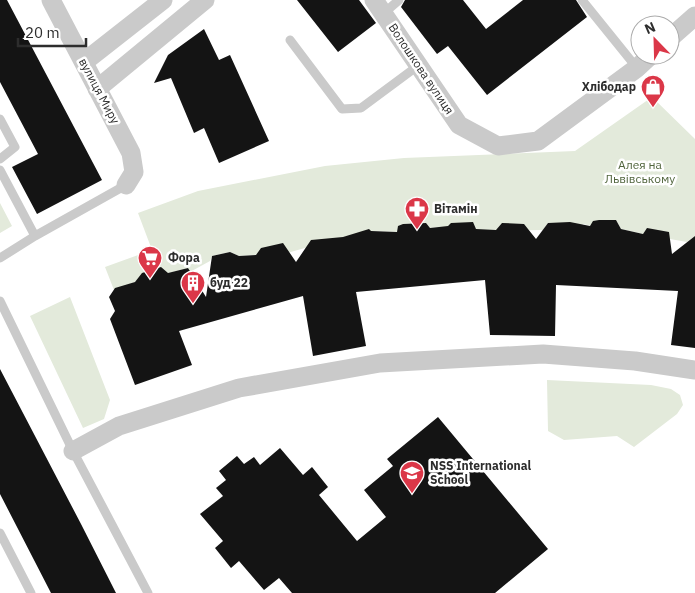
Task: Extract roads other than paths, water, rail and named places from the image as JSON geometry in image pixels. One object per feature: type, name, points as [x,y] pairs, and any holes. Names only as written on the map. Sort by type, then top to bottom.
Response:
[{"type":"street","name":"вулиця Миру","points":[[51,0],[131,153],[134,172],[126,185]]},
{"type":"street","points":[[84,62],[163,0]]},
{"type":"street","points":[[97,89],[205,0]]},
{"type":"street","name":"Волошкова вулиця","points":[[379,6],[459,125],[498,146],[538,141],[639,65]]},
{"type":"street","points":[[680,29],[695,16]]},
{"type":"street","points":[[73,451],[119,426],[239,388],[380,363],[543,354],[636,361],[695,370]]},
{"type":"lane","points":[[379,6],[399,0]]},
{"type":"lane","points":[[582,0],[630,47]]},
{"type":"lane","points":[[290,40],[342,109],[361,108],[419,65]]},
{"type":"lane","points":[[0,119],[15,148],[0,159]]},
{"type":"lane","points":[[0,170],[36,236]]},
{"type":"lane","points":[[0,258],[126,185]]},
{"type":"lane","points":[[0,301],[73,451],[148,593]]},
{"type":"lane","points":[[0,533],[31,593]]},
{"type":"place","name":"Хлібодар","points":[[653,108]]},
{"type":"place","name":"Вітамін","points":[[417,230]]},
{"type":"place","name":"Фора","points":[[150,279]]},
{"type":"place","name":"буд 22","points":[[193,304]]},
{"type":"place","name":"NSS International School","points":[[412,494]]},
{"type":"park label","name":"Алея на Львівському","points":[[640,172]]}]
